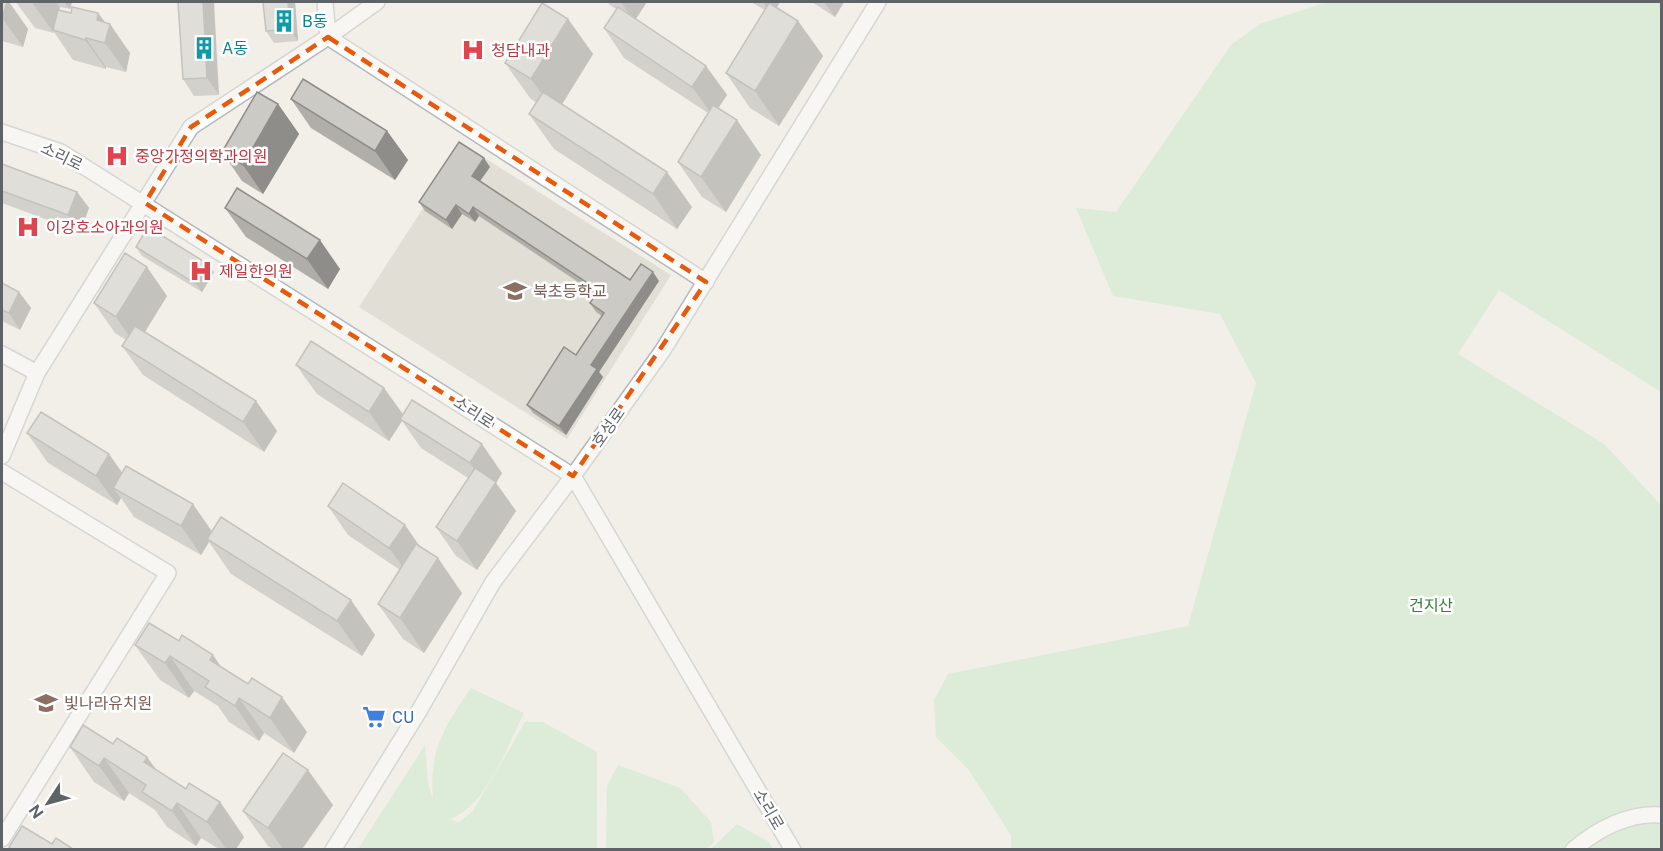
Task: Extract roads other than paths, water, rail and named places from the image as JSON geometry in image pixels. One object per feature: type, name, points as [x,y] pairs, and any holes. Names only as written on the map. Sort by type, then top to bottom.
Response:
[{"type":"street","points":[[325,2],[328,37]]},
{"type":"street","points":[[2,456],[37,373],[191,127],[377,2]]},
{"type":"street","name":"호성로","points":[[333,849],[419,711],[493,582],[573,476],[663,350],[878,2]]},
{"type":"street","points":[[328,37],[706,282]]},
{"type":"street","name":"소리로","points":[[2,132],[61,152],[145,203],[236,265],[326,318],[573,476],[793,849]]},
{"type":"street","points":[[2,354],[37,373]]},
{"type":"street","points":[[2,472],[168,573],[2,837]]},
{"type":"street","points":[[1574,849],[1613,824],[1635,816],[1662,815]]},
{"type":"place","name":"B동","points":[[284,21]]},
{"type":"place","name":"A동","points":[[204,48]]},
{"type":"place","name":"청담내과","points":[[473,50]]},
{"type":"place","name":"중앙가정의학과의원","points":[[117,156]]},
{"type":"place","name":"이강호소아과의원","points":[[28,227]]},
{"type":"place","name":"제일한의원","points":[[201,271]]},
{"type":"place","name":"북초등학교","points":[[515,291]]},
{"type":"place","name":"빛나라유치원","points":[[46,703]]},
{"type":"place","name":"CU","points":[[374,717]]},
{"type":"park label","name":"건지산","points":[[1431,605]]}]
